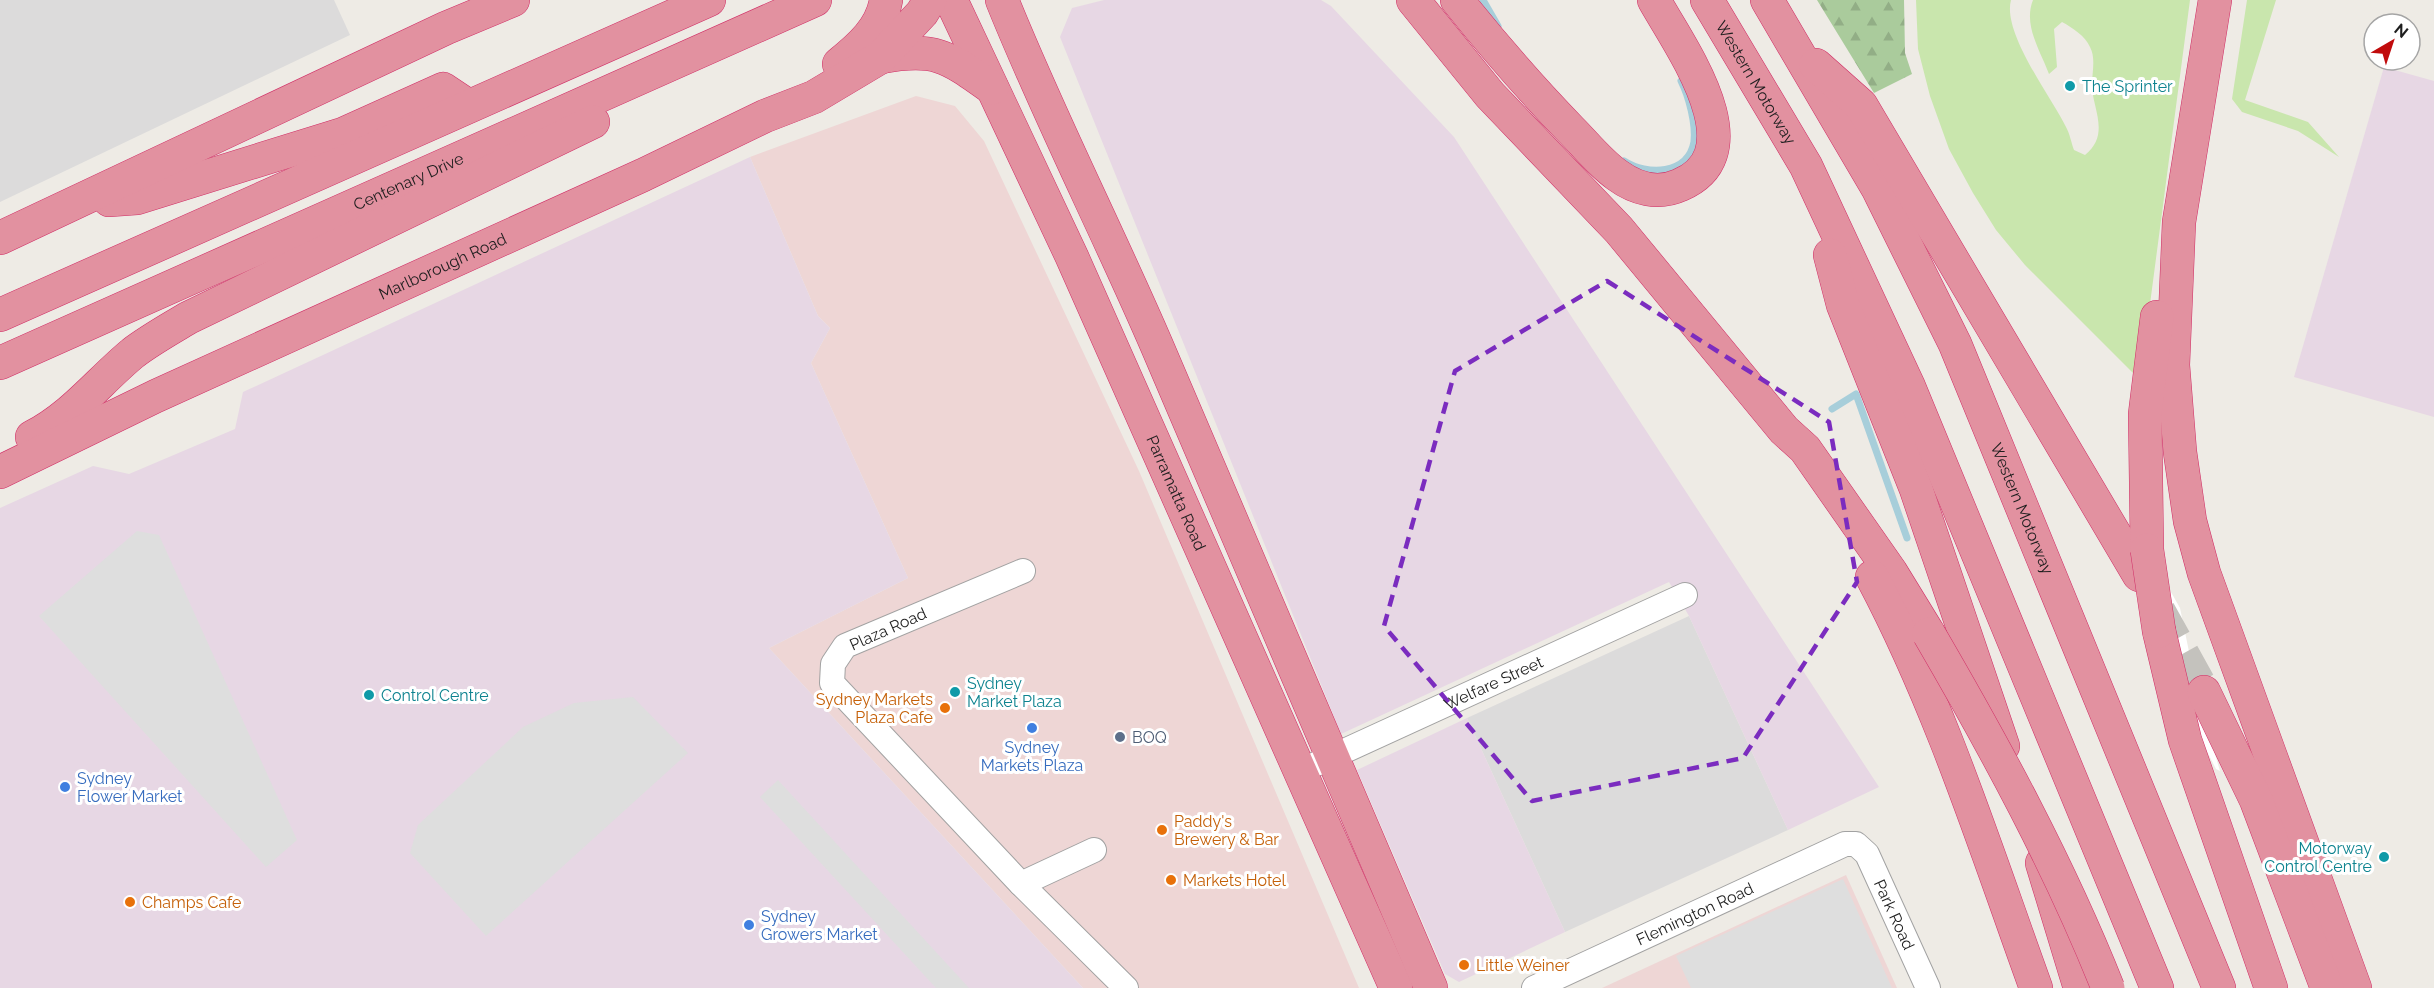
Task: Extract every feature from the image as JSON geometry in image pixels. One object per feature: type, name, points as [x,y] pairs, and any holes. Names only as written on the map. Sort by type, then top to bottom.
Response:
[{"type":"highway","points":[[0,238],[446,28],[513,0]]},
{"type":"highway","points":[[0,315],[467,105],[709,0]]},
{"type":"highway","name":"Centenary Drive","points":[[0,363],[815,0]]},
{"type":"highway","points":[[765,116],[833,68],[865,42],[880,19],[886,0]]},
{"type":"highway","name":"Marlborough Road","points":[[0,472],[156,396],[643,175],[765,116],[814,97],[880,57],[922,13],[930,0]]},
{"type":"highway","name":"Parramatta Road","points":[[951,0],[1072,257],[1396,988]]},
{"type":"highway","points":[[1002,0],[1025,57],[1106,229],[1171,378],[1330,758],[1431,988]]},
{"type":"highway","points":[[1398,0],[1464,64],[1619,230],[1784,430],[1805,449],[1891,572],[1986,732],[2055,866],[2108,988]]},
{"type":"highway","points":[[1413,0],[1464,64]]},
{"type":"highway","points":[[1457,0],[1533,92],[1597,158],[1616,175],[1647,190],[1673,188],[1684,184],[1704,166],[1715,144],[1712,114],[1702,90],[1654,0]]},
{"type":"highway","name":"Western Motorway","points":[[1707,0],[1806,166],[1909,387],[2157,988]]},
{"type":"highway","name":"Western Motorway","points":[[1767,0],[1878,189],[1955,344],[2219,988]]},
{"type":"highway","points":[[2215,0],[2178,222],[2164,279],[2147,381],[2161,416],[2180,452],[2190,521],[2204,573],[2355,988]]},
{"type":"highway","name":"Western Motorway","points":[[1794,45],[1861,105],[2143,562]]},
{"type":"highway","name":"Marlborough Road","points":[[880,57],[914,51],[940,56],[962,66],[992,88]]},
{"type":"highway","points":[[0,453],[51,428],[134,352],[188,318],[605,116],[672,63]]},
{"type":"highway","points":[[80,202],[136,198],[344,134],[443,89],[467,105]]},
{"type":"highway","name":"Western Motorway","points":[[1806,166],[1844,305],[1938,550],[2027,813],[2080,988]]},
{"type":"highway","points":[[2178,222],[2173,365],[2161,416],[2143,562],[2185,740],[2271,988]]},
{"type":"highway","points":[[1784,430],[1794,457],[1873,579],[1917,671],[1974,814],[2036,988]]},
{"type":"highway","points":[[2204,692],[2256,800],[2327,988]]},
{"type":"street","name":"Plaza Road","points":[[1023,571],[845,646],[833,664],[832,683],[1021,884],[1126,988]]},
{"type":"street","name":"Welfare Street","points":[[1301,770],[1685,595]]},
{"type":"street","name":"Flemington Road","points":[[1534,988],[1845,844],[1856,844]]},
{"type":"street","name":"Park Road","points":[[1856,844],[1867,854],[1928,988]]},
{"type":"street","points":[[1021,884],[1094,850]]},
{"type":"highlighted area","points":[[1607,281],[1829,422],[1857,582],[1743,758],[1532,801],[1384,626],[1455,371]]},
{"type":"shaded area","points":[[0,0],[334,0],[350,35],[0,202]]},
{"type":"shaded area","points":[[1104,0],[1321,0],[1331,6],[1454,137],[1879,787],[1788,830],[1689,616],[1669,582],[1341,734],[1060,37],[1072,8]]},
{"type":"shaded area","points":[[2383,72],[2402,72],[2434,81],[2434,417],[2294,377]]},
{"type":"shaded area","points":[[916,96],[955,106],[984,141],[1139,471],[1359,988],[1083,988],[769,648],[908,578],[811,363],[830,328],[818,316],[750,157]]},
{"type":"shaded area","points":[[750,157],[818,316],[830,328],[811,363],[908,578],[769,648],[1083,988],[0,988],[0,508],[93,466],[129,474],[235,429],[243,392]]},
{"type":"shaded area","points":[[137,531],[159,535],[297,840],[266,867],[39,616]]},
{"type":"shaded area","points":[[1689,616],[1788,830],[1565,932],[1467,718]]},
{"type":"shaded area","points":[[633,697],[688,753],[486,936],[410,853],[418,825],[523,727],[574,703]]},
{"type":"shaded area","points":[[1467,718],[1565,932],[1459,982],[1445,974],[1357,770]]},
{"type":"shaded area","points":[[778,780],[969,988],[936,988],[760,797]]},
{"type":"shaded area","points":[[1846,875],[1897,988],[1602,988]]},
{"type":"shaded area","points":[[1843,879],[1892,988],[1691,988],[1676,956]]},
{"type":"green space","points":[[1817,0],[1904,0],[1905,53],[1912,74],[1874,93]]},
{"type":"green space","points":[[1916,0],[2011,0],[2010,14],[2021,47],[2066,127],[2074,150],[2085,155],[2093,147],[2099,130],[2092,85],[2092,51],[2082,36],[2062,22],[2054,29],[2057,67],[2049,74],[2031,28],[2030,9],[2033,0],[2190,0],[2140,380],[2025,265],[1996,230],[1973,193],[1949,149],[1930,96],[1918,49]]},
{"type":"green space","points":[[2247,0],[2276,0],[2245,100],[2308,122],[2339,157],[2298,131],[2242,112],[2232,99]]},
{"type":"pier","points":[[2137,532],[2180,608],[2199,700],[2220,771],[2216,769],[2150,640]]},
{"type":"waterway","points":[[1483,0],[1498,26]]},
{"type":"waterway","points":[[1624,161],[1644,169],[1665,169],[1684,161],[1690,153],[1694,142],[1694,127],[1687,95],[1681,81]]},
{"type":"waterway","points":[[1832,409],[1856,394],[1907,538]]},
{"type":"tunnel","points":[[2159,611],[2204,692]]},
{"type":"place","name":"The Sprinter","points":[[2070,86]]},
{"type":"place","name":"Sydney Market Plaza","points":[[955,692]]},
{"type":"place","name":"Control Centre","points":[[369,695]]},
{"type":"place","name":"Sydney Markets Plaza Cafe","points":[[945,708]]},
{"type":"place","name":"Sydney Markets Plaza","points":[[1032,728]]},
{"type":"place","name":"BOQ","points":[[1120,737]]},
{"type":"place","name":"Sydney Flower Market","points":[[65,787]]},
{"type":"place","name":"Paddy's Brewery & Bar","points":[[1162,830]]},
{"type":"place","name":"Motorway Control Centre","points":[[2384,857]]},
{"type":"place","name":"Markets Hotel","points":[[1171,880]]},
{"type":"place","name":"Champs Cafe","points":[[130,902]]},
{"type":"place","name":"Sydney Growers Market","points":[[749,925]]},
{"type":"place","name":"Little Weiner","points":[[1464,965]]}]
